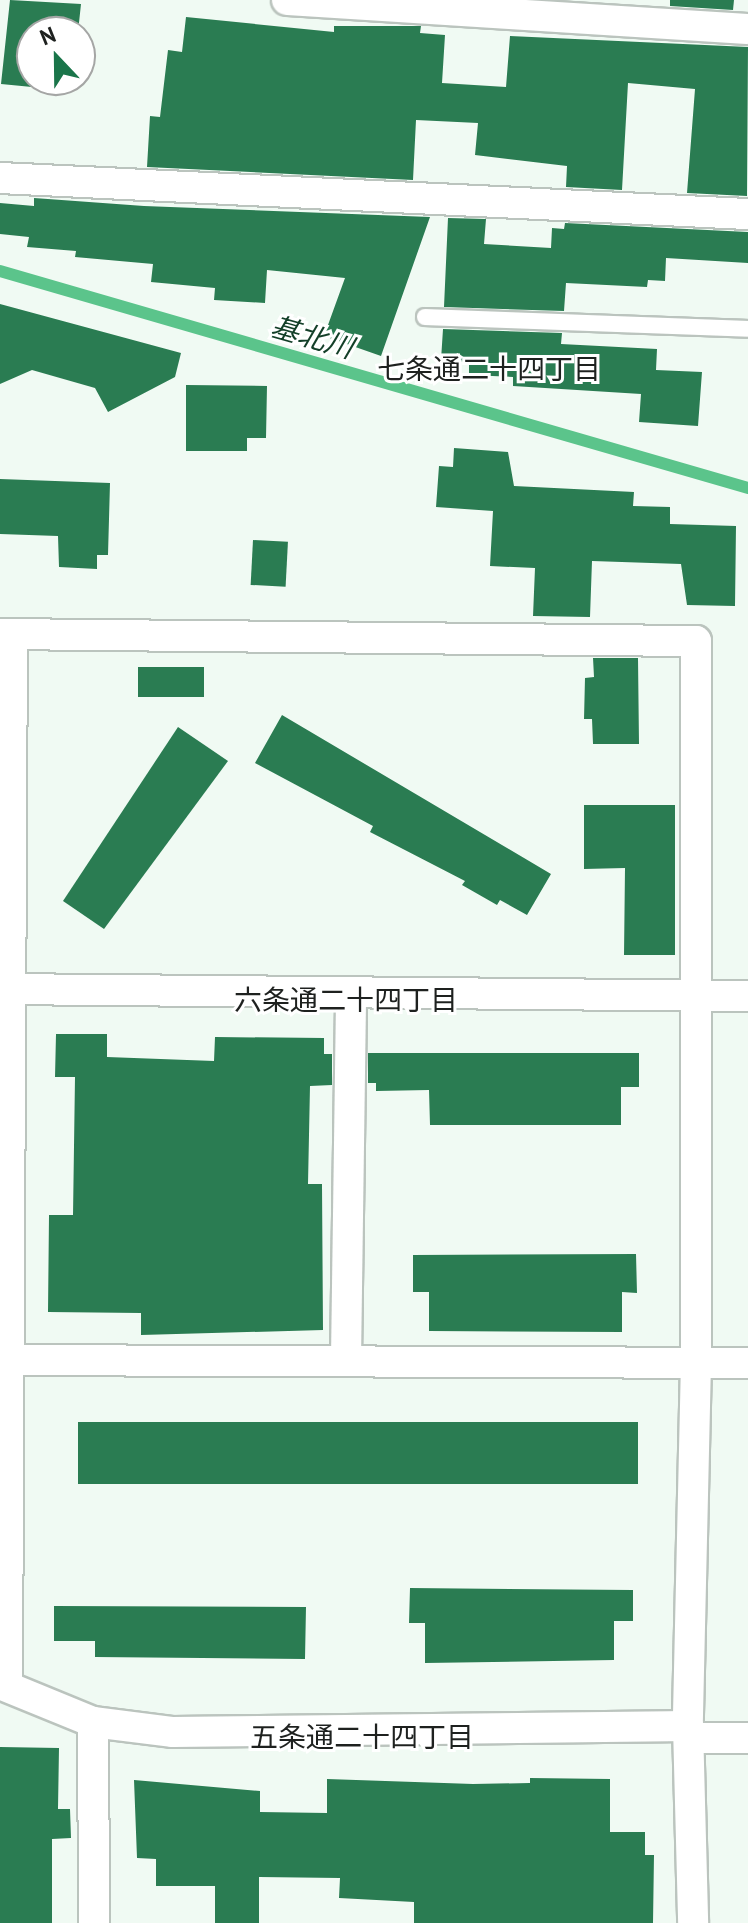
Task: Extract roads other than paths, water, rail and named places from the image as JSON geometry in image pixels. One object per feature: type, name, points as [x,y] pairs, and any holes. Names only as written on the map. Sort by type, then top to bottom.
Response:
[{"type":"street","points":[[287,0],[748,29]]},
{"type":"street","points":[[0,178],[748,214]]},
{"type":"street","points":[[693,1923],[688,1732],[696,1362],[696,641],[6,635],[4,1684],[93,1722],[173,1732],[688,1732],[748,1738]]},
{"type":"street","points":[[4,989],[351,996],[748,996]]},
{"type":"street","points":[[346,1359],[351,996]]},
{"type":"street","points":[[4,1360],[748,1363]]},
{"type":"street","points":[[93,1722],[94,1923]]},
{"type":"lane","points":[[425,317],[748,329]]},
{"type":"waterway","name":"基北川","points":[[0,271],[748,488]]},
{"type":"district","name":"七条通二十四丁目","points":[[489,369]]},
{"type":"district","name":"六条通二十四丁目","points":[[346,1000]]},
{"type":"district","name":"五条通二十四丁目","points":[[362,1737]]}]
